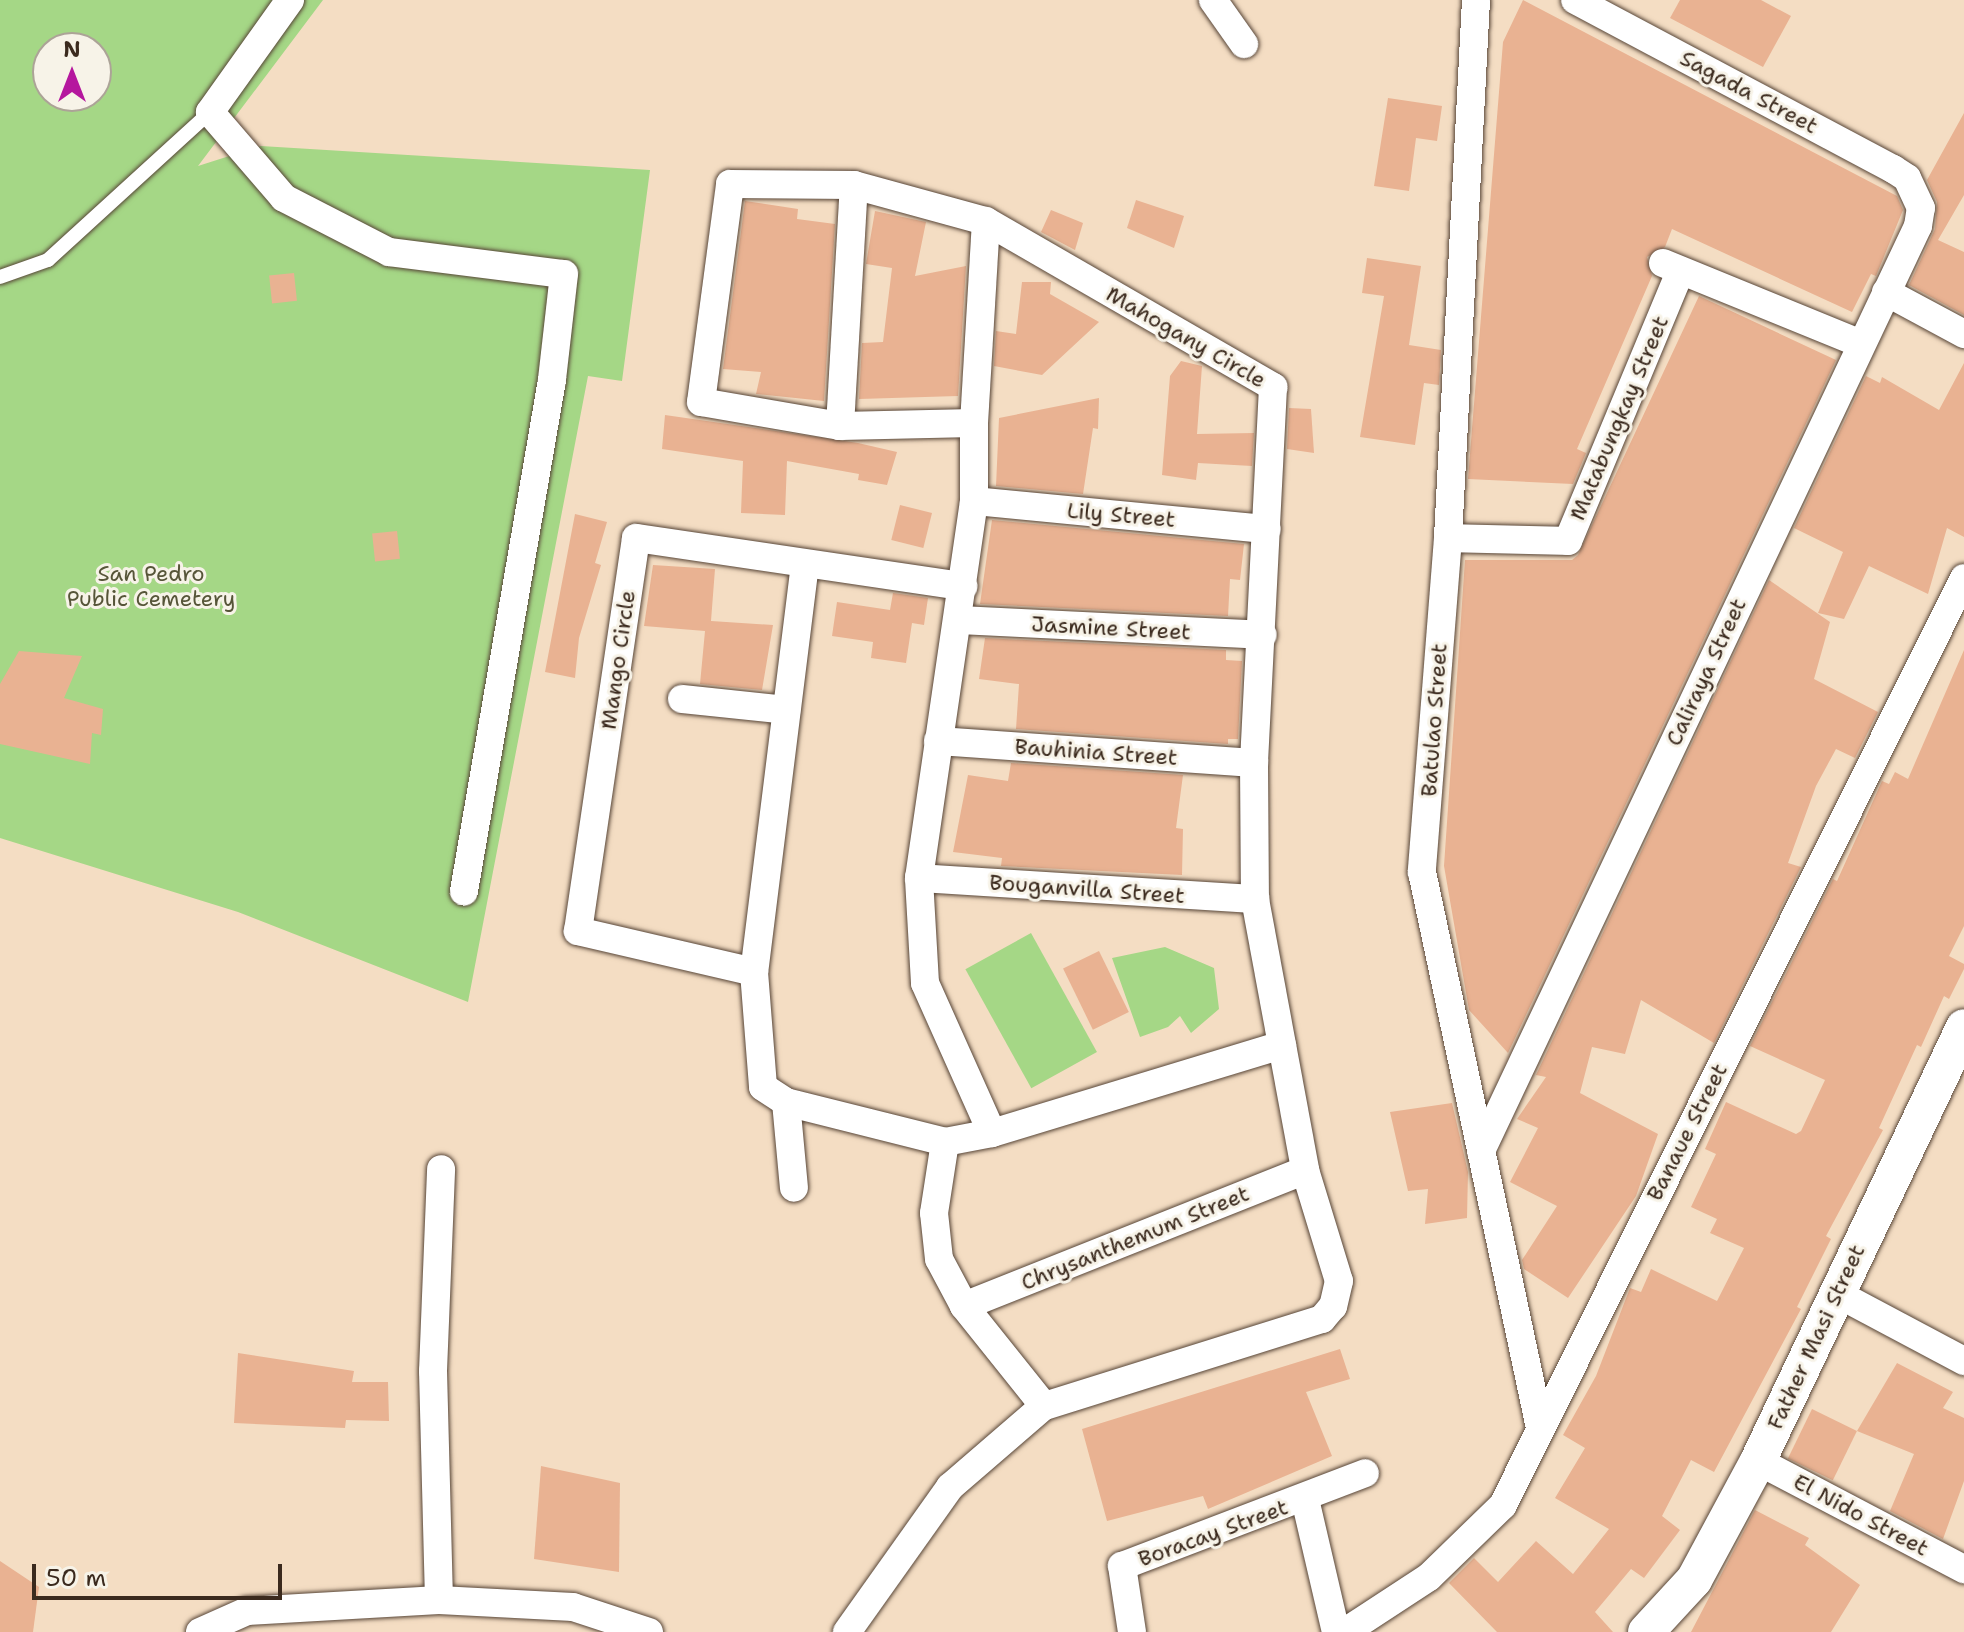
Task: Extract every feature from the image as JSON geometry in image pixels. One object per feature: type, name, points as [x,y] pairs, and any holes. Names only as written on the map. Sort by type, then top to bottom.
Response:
[{"type":"street","points":[[290,0],[210,112],[284,198],[389,252],[564,274],[552,380],[464,891]]},
{"type":"street","points":[[1213,0],[1244,44]]},
{"type":"street","name":"Batulao Street","points":[[1476,0],[1448,538],[1422,872],[1540,1428]]},
{"type":"street","name":"Sagada Street","points":[[1575,0],[1893,169],[1916,191]]},
{"type":"street","name":"Mahogany Circle","points":[[840,426],[701,402],[730,184],[854,185],[986,221],[1273,387],[1263,635],[1254,763],[1255,899],[1305,1170],[1339,1281],[1333,1306],[1322,1319],[1044,1406]]},
{"type":"street","points":[[854,185],[840,426],[974,423]]},
{"type":"street","name":"Caliraya Street","points":[[1481,1151],[1918,226],[1916,191]]},
{"type":"street","points":[[986,221],[974,423],[974,501],[919,878],[925,983],[992,1133]]},
{"type":"street","name":"Matabungkay Street","points":[[1448,538],[1568,541],[1671,267],[1861,344]]},
{"type":"street","points":[[1886,292],[1964,334]]},
{"type":"street","name":"Lily Street","points":[[974,501],[1267,529]]},
{"type":"street","name":"Mango Circle","points":[[754,972],[578,931],[636,538],[963,586]]},
{"type":"street","points":[[805,564],[754,972],[763,1087],[786,1102],[945,1142],[992,1133],[1282,1045]]},
{"type":"street","name":"Banaue Street","points":[[1345,1632],[1429,1577],[1503,1505],[1964,578]]},
{"type":"street","name":"Jasmine Street","points":[[958,620],[1263,635]]},
{"type":"street","points":[[682,699],[786,710]]},
{"type":"street","name":"Bauhinia Street","points":[[938,741],[1254,763]]},
{"type":"street","name":"Bouganvilla Street","points":[[919,878],[1255,899]]},
{"type":"street","name":"Father Masi Street","points":[[1646,1632],[1694,1580],[1758,1461],[1964,1028]]},
{"type":"street","points":[[786,1102],[794,1188]]},
{"type":"street","points":[[847,1632],[950,1487],[1044,1406],[964,1306],[939,1259],[934,1213],[945,1142]]},
{"type":"street","points":[[439,1600],[433,1371],[441,1169]]},
{"type":"street","name":"Chrysanthemum Street","points":[[964,1306],[1305,1170]]},
{"type":"street","points":[[1836,1293],[1964,1361]]},
{"type":"street","name":"El Nido Street","points":[[1758,1461],[1964,1569]]},
{"type":"street","name":"Boracay Street","points":[[1132,1632],[1122,1566],[1305,1499],[1365,1473]]},
{"type":"street","points":[[1305,1499],[1336,1632]]},
{"type":"street","points":[[200,1632],[247,1611],[439,1600],[573,1607],[649,1632]]},
{"type":"lane","points":[[0,277],[48,260],[210,112]]},
{"type":"green space","name":"San Pedro Public Cemetery","points":[[0,0],[323,0],[198,166],[261,146],[650,170],[622,381],[588,376],[468,1002],[238,912],[0,838]]},
{"type":"green space","points":[[1031,933],[1097,1052],[1031,1088],[965,969]]},
{"type":"green space","points":[[1165,947],[1214,968],[1219,1009],[1191,1033],[1180,1016],[1168,1027],[1140,1037],[1112,958]]},
{"type":"building","points":[[1523,0],[1897,196],[1903,210],[1876,276],[1871,274],[1852,312],[1672,229],[1665,247],[1647,257],[1652,276],[1577,449],[1586,453],[1573,484],[1468,479],[1503,42]]},
{"type":"building","points":[[1680,0],[1761,0],[1791,16],[1763,67],[1670,18]]},
{"type":"building","points":[[1388,98],[1442,106],[1437,141],[1416,138],[1409,191],[1374,186]]},
{"type":"building","points":[[1964,113],[1964,195],[1938,240],[1964,252],[1964,315],[1909,285],[1935,229],[1937,202],[1927,180]]},
{"type":"building","points":[[1136,200],[1184,216],[1174,248],[1127,228]]},
{"type":"building","points":[[745,201],[798,209],[797,219],[835,224],[824,401],[756,394],[761,372],[723,369]]},
{"type":"building","points":[[1051,210],[1083,223],[1075,250],[1041,232]]},
{"type":"building","points":[[875,211],[926,222],[915,276],[966,266],[958,396],[859,399],[862,343],[883,342],[892,268],[866,264]]},
{"type":"building","points":[[1367,258],[1421,266],[1409,345],[1441,350],[1439,385],[1424,383],[1415,445],[1360,437],[1384,296],[1362,293]]},
{"type":"building","points":[[294,273],[297,301],[272,303],[269,276]]},
{"type":"building","points":[[1022,282],[1051,282],[1050,294],[1099,322],[1042,375],[994,366],[996,331],[1016,334]]},
{"type":"building","points":[[1699,296],[1836,360],[1508,1053],[1469,1010],[1444,866],[1465,560],[1572,560],[1578,555]]},
{"type":"building","points":[[1181,361],[1202,366],[1197,434],[1254,433],[1252,466],[1198,463],[1196,480],[1162,475],[1170,376]]},
{"type":"building","points":[[1964,363],[1964,537],[1947,528],[1928,594],[1869,566],[1844,619],[1818,613],[1843,552],[1794,528],[1866,376],[1880,383],[1882,377],[1939,410]]},
{"type":"building","points":[[1099,398],[1098,429],[1093,428],[1083,494],[996,486],[999,418]]},
{"type":"building","points":[[1289,408],[1311,409],[1314,453],[1287,449]]},
{"type":"building","points":[[665,415],[858,443],[897,452],[887,485],[858,480],[859,474],[787,461],[785,515],[741,513],[743,461],[662,449]]},
{"type":"building","points":[[900,505],[932,513],[923,548],[891,540]]},
{"type":"building","points":[[575,514],[607,522],[595,563],[601,565],[579,638],[575,678],[545,672]]},
{"type":"building","points":[[992,520],[1244,544],[1240,580],[1230,579],[1228,616],[980,604]]},
{"type":"building","points":[[397,531],[400,559],[375,561],[372,534]]},
{"type":"building","points":[[653,565],[715,569],[711,621],[773,625],[762,690],[700,684],[705,631],[644,626]]},
{"type":"building","points":[[1769,580],[1830,622],[1814,679],[1878,712],[1855,758],[1836,749],[1816,786],[1788,863],[1801,867],[1714,1043],[1641,1000],[1625,1054],[1592,1047],[1580,1093],[1658,1134],[1636,1196],[1568,1298],[1524,1269],[1522,1260],[1557,1206],[1510,1182],[1538,1128],[1517,1119],[1546,1077],[1536,1075]]},
{"type":"building","points":[[893,593],[928,598],[924,625],[912,623],[906,663],[871,658],[873,642],[832,636],[837,602],[890,610]]},
{"type":"building","points":[[985,638],[1226,650],[1226,660],[1242,661],[1238,739],[1228,739],[1228,744],[1016,729],[1019,684],[979,679]]},
{"type":"building","points":[[1964,650],[1964,926],[1949,956],[1964,964],[1964,969],[1949,999],[1944,996],[1921,1047],[1917,1045],[1879,1128],[1883,1130],[1826,1236],[1831,1239],[1797,1307],[1801,1309],[1714,1472],[1691,1460],[1662,1516],[1680,1530],[1644,1578],[1631,1569],[1595,1612],[1613,1632],[1497,1632],[1449,1583],[1474,1558],[1498,1582],[1536,1541],[1573,1574],[1609,1529],[1555,1498],[1585,1448],[1563,1435],[1596,1376],[1630,1288],[1641,1292],[1651,1269],[1717,1301],[1744,1248],[1710,1233],[1717,1219],[1691,1207],[1716,1154],[1705,1149],[1726,1102],[1796,1134],[1801,1131],[1825,1080],[1750,1046],[1833,879],[1837,881],[1882,781],[1889,784],[1895,772],[1908,779]]},
{"type":"building","points":[[19,651],[82,656],[64,698],[103,709],[101,735],[92,733],[90,764],[0,744],[0,684]]},
{"type":"building","points":[[1011,763],[1183,775],[1176,828],[1183,829],[1182,875],[1001,866],[1002,858],[953,852],[968,775],[1008,781]]},
{"type":"building","points":[[1099,951],[1129,1012],[1093,1030],[1063,969]]},
{"type":"building","points":[[1452,1103],[1468,1172],[1467,1218],[1425,1224],[1428,1189],[1408,1191],[1390,1112]]},
{"type":"building","points":[[1340,1349],[1350,1379],[1306,1392],[1332,1456],[1208,1509],[1203,1496],[1107,1521],[1082,1429]]},
{"type":"building","points":[[238,1353],[354,1371],[352,1382],[388,1382],[389,1421],[346,1420],[345,1428],[234,1423]]},
{"type":"building","points":[[1897,1363],[1953,1392],[1943,1408],[1964,1418],[1964,1481],[1943,1539],[1890,1511],[1914,1454],[1857,1431]]},
{"type":"building","points":[[1812,1409],[1857,1431],[1833,1480],[1788,1458]]},
{"type":"building","points":[[541,1466],[620,1483],[619,1572],[534,1559]]},
{"type":"building","points":[[1755,1510],[1809,1538],[1805,1545],[1860,1585],[1831,1632],[1691,1632]]},
{"type":"building","points":[[0,1561],[39,1587],[33,1632],[0,1632]]}]
